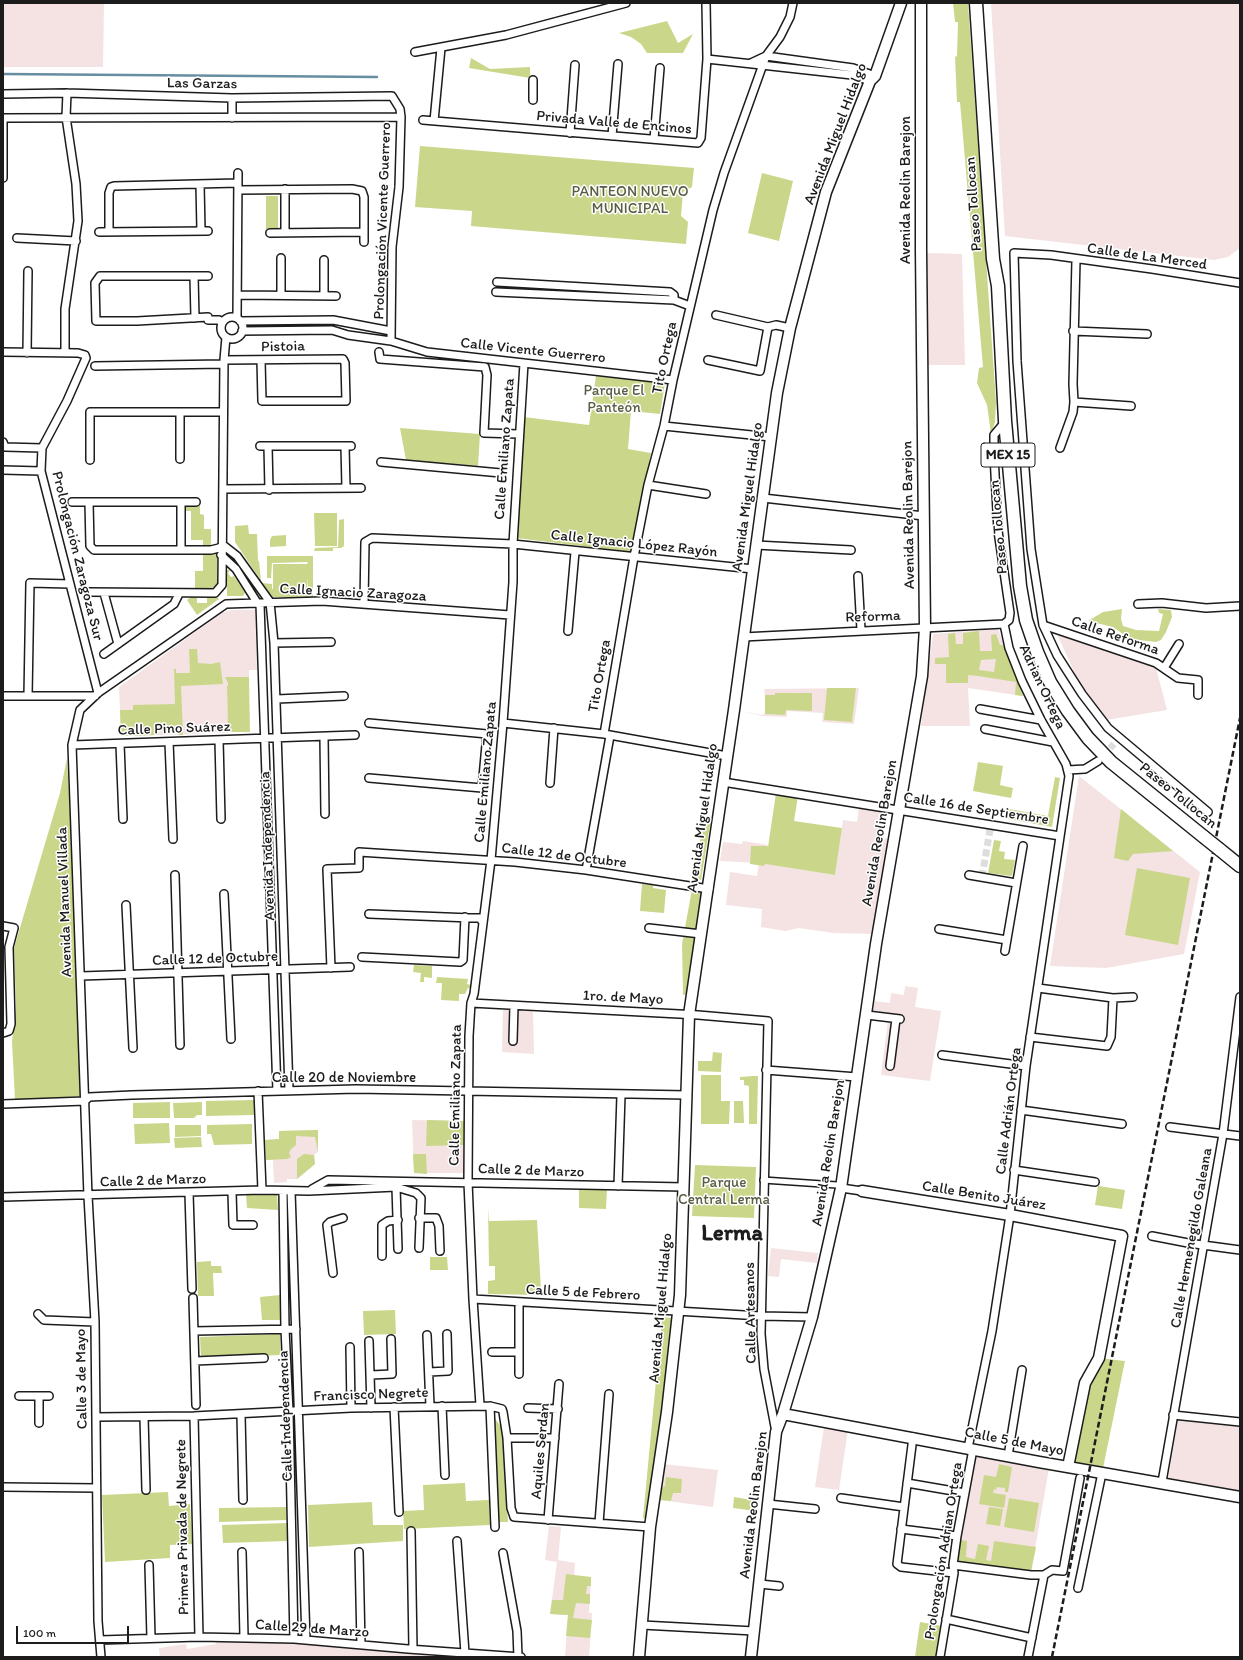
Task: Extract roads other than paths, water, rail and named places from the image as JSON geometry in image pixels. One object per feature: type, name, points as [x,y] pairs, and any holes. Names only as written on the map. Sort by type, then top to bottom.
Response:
[{"type":"highway","name":"Paseo Tollocan","points":[[976,3],[993,259],[998,286],[1005,421],[1022,604],[1031,636],[1043,667],[1068,711],[1099,750],[1240,866]]},
{"type":"main road","name":"Avenida Miguel Hidalgo","points":[[639,1657],[650,1527],[667,1412],[679,1312],[689,1015],[709,888],[771,438],[790,328],[826,192],[873,79],[901,3]]},
{"type":"main road","name":"Avenida Reolin Barejon","points":[[751,1657],[776,1432],[783,1414],[812,1317],[841,1188],[876,944],[918,708],[925,628],[921,250],[921,3]]},
{"type":"main road","name":"Calle Benito Juárez","points":[[862,1191],[1010,1215],[1122,1236],[1098,1358],[1085,1383],[1068,1467]]},
{"type":"main road","name":"Calle 5 de Mayo","points":[[783,1414],[1068,1467],[1162,1482],[1240,1497]]},
{"type":"street","points":[[415,52],[506,35],[626,3]]},
{"type":"street","name":"Privada Valle de Encinos","points":[[423,120],[654,139],[696,144],[700,141],[707,59],[706,3]]},
{"type":"street","points":[[748,64],[766,56],[780,37],[790,17],[793,3]]},
{"type":"street","points":[[434,121],[441,48]]},
{"type":"street","points":[[766,56],[852,72],[873,79]]},
{"type":"street","name":"Tito Ortega","points":[[586,870],[634,557],[648,486],[664,426],[690,306],[724,173],[766,56]]},
{"type":"street","points":[[707,59],[748,64],[852,72]]},
{"type":"street","points":[[612,136],[618,64]]},
{"type":"street","points":[[570,133],[576,65]]},
{"type":"street","points":[[654,139],[660,68]]},
{"type":"street","points":[[533,100],[534,80]]},
{"type":"street","points":[[65,352],[65,309],[78,220],[76,184],[66,117],[67,93]]},
{"type":"street","name":"Las Garzas","points":[[3,94],[67,93],[232,98],[392,96],[397,103]]},
{"type":"street","points":[[232,98],[232,118]]},
{"type":"street","name":"Prolongación Vicente Guerrero","points":[[391,341],[392,247],[399,187],[401,117],[400,109],[397,103]]},
{"type":"street","points":[[3,178],[3,118],[66,117],[133,119],[401,117]]},
{"type":"street","points":[[226,337],[234,338],[240,335],[242,331],[239,319],[238,295],[238,173]]},
{"type":"street","points":[[200,184],[201,231]]},
{"type":"street","points":[[109,232],[109,193],[111,187],[118,185],[200,184],[285,189],[352,189],[362,190],[364,197],[364,242]]},
{"type":"street","points":[[285,189],[285,233]]},
{"type":"street","points":[[99,232],[208,231]]},
{"type":"street","points":[[270,233],[364,232]]},
{"type":"street","points":[[17,238],[76,241]]},
{"type":"street","name":"Calle de La Merced","points":[[1043,625],[1033,570],[1030,533],[1017,361],[1014,253],[1051,255],[1076,260],[1152,269],[1240,283]]},
{"type":"street","points":[[281,258],[281,294]]},
{"type":"street","points":[[324,260],[324,295]]},
{"type":"street","points":[[1060,448],[1073,412],[1074,402],[1073,384],[1076,260]]},
{"type":"street","points":[[27,353],[28,271]]},
{"type":"street","points":[[208,276],[100,276],[95,283],[96,321],[208,318],[208,320],[219,320],[222,323]]},
{"type":"street","points":[[194,276],[195,318]]},
{"type":"street","points":[[497,282],[670,292],[674,295],[674,300]]},
{"type":"street","points":[[496,292],[674,300],[690,306]]},
{"type":"street","points":[[238,295],[281,294],[336,296]]},
{"type":"street","points":[[716,315],[768,326],[776,325],[790,328]]},
{"type":"street","points":[[89,592],[179,594],[216,593],[222,586],[223,412],[226,337],[221,328],[222,323],[229,317],[239,319],[333,320],[391,331]]},
{"type":"street","points":[[332,330],[333,320]]},
{"type":"street","points":[[356,336],[358,324]]},
{"type":"street","points":[[708,360],[760,371],[768,326]]},
{"type":"street","name":"Calle Vicente Guerrero","points":[[242,331],[332,330],[356,336],[391,341],[427,352],[673,380]]},
{"type":"street","points":[[1074,331],[1147,334]]},
{"type":"street","points":[[64,337],[70,347],[78,353]]},
{"type":"street","points":[[3,352],[78,353]]},
{"type":"street","name":"Prolongación Zaragoza Sur","points":[[78,353],[85,355],[85,361],[67,401],[42,448],[41,471],[97,695]]},
{"type":"street","points":[[380,356],[485,368],[487,375],[484,433],[519,434]]},
{"type":"street","name":"Pistoia","points":[[95,366],[261,360],[343,359],[345,363],[346,401],[262,401],[261,360]]},
{"type":"street","name":"Calle Emiliano Zapata","points":[[480,1405],[473,1299],[468,1182],[468,1090],[471,1003],[474,994],[491,860],[500,762],[513,582],[512,544],[524,363]]},
{"type":"street","points":[[1074,402],[1131,406]]},
{"type":"street","points":[[90,460],[90,412],[223,412]]},
{"type":"street","points":[[180,412],[180,459]]},
{"type":"street","points":[[1004,624],[1009,620],[1010,613],[998,531],[994,435],[1005,421]]},
{"type":"street","points":[[664,426],[771,438]]},
{"type":"street","points":[[3,443],[5,447],[42,448]]},
{"type":"street","points":[[260,446],[348,446],[346,488]]},
{"type":"street","points":[[268,446],[268,490]]},
{"type":"street","points":[[381,462],[500,473]]},
{"type":"street","points":[[3,470],[41,471]]},
{"type":"street","points":[[648,486],[706,494]]},
{"type":"street","points":[[223,489],[268,490],[361,488]]},
{"type":"street","points":[[763,498],[924,516]]},
{"type":"street","points":[[72,502],[196,502]]},
{"type":"street","points":[[89,502],[90,546],[94,550],[211,550],[219,548],[223,545]]},
{"type":"street","points":[[181,502],[181,550]]},
{"type":"street","name":"Calle Ignacio López Rayón","points":[[364,604],[365,542],[372,538],[512,544],[575,552],[753,569]]},
{"type":"street","points":[[223,545],[232,551],[243,564],[270,602]]},
{"type":"street","points":[[756,546],[851,550]]},
{"type":"street","points":[[211,550],[219,552],[236,569],[259,604]]},
{"type":"street","points":[[568,631],[575,552]]},
{"type":"street","points":[[236,569],[243,564]]},
{"type":"street","points":[[858,576],[861,630]]},
{"type":"street","points":[[248,588],[255,582]]},
{"type":"street","points":[[28,696],[30,583],[70,584]]},
{"type":"street","points":[[104,592],[118,644]]},
{"type":"street","points":[[104,654],[174,604],[179,594]]},
{"type":"street","name":"Calle Ignacio Zaragoza","points":[[84,705],[218,608],[226,604],[322,601],[510,615]]},
{"type":"street","name":"Avenida Independencia","points":[[270,602],[274,643],[278,739],[289,1090]]},
{"type":"street","points":[[1138,604],[1162,603],[1206,608],[1240,606]]},
{"type":"street","name":"Avenida Independencia","points":[[259,604],[264,672],[277,1091]]},
{"type":"street","name":"Reforma","points":[[743,637],[1004,624]]},
{"type":"street","name":"Adrian Ortega","points":[[1004,624],[1013,659],[1041,720],[1066,764],[1068,773]]},
{"type":"street","points":[[1043,625],[1057,655],[1082,694],[1117,742],[1208,812]]},
{"type":"street","name":"Calle Reforma","points":[[1043,625],[1156,663],[1178,678],[1198,680],[1198,695]]},
{"type":"street","points":[[274,643],[331,642]]},
{"type":"street","points":[[1164,668],[1179,644]]},
{"type":"street","points":[[264,672],[275,672]]},
{"type":"street","points":[[3,696],[97,695]]},
{"type":"street","points":[[276,699],[344,696]]},
{"type":"street","name":"Avenida Manuel Villada","points":[[84,705],[80,710],[72,745],[85,1101]]},
{"type":"street","points":[[980,709],[1041,720]]},
{"type":"street","points":[[503,723],[607,735],[727,756]]},
{"type":"street","points":[[369,724],[487,734],[482,788],[369,778]]},
{"type":"street","points":[[550,783],[554,728]]},
{"type":"street","points":[[985,730],[1053,742]]},
{"type":"street","name":"Calle Pino Suárez","points":[[72,745],[278,739],[355,735]]},
{"type":"street","points":[[324,737],[325,814]]},
{"type":"street","points":[[219,740],[221,819]]},
{"type":"street","points":[[169,742],[173,839]]},
{"type":"street","points":[[120,744],[123,820]]},
{"type":"street","points":[[1068,773],[1085,768],[1098,760]]},
{"type":"street","points":[[485,762],[500,762]]},
{"type":"street","name":"Calle Adrián Ortega","points":[[970,1448],[992,1332],[1010,1215],[1026,1066],[1068,773]]},
{"type":"street","name":"Calle 16 de Septiembre","points":[[723,782],[1060,836]]},
{"type":"street","points":[[1005,951],[1023,846]]},
{"type":"street","points":[[270,852],[281,850]]},
{"type":"street","name":"Calle 12 de Octubre","points":[[331,968],[328,869],[359,868],[359,852],[491,860],[586,870],[709,888]]},
{"type":"street","points":[[175,875],[180,1045]]},
{"type":"street","points":[[969,875],[1016,883]]},
{"type":"street","points":[[224,894],[231,1039]]},
{"type":"street","points":[[126,905],[133,1048]]},
{"type":"street","points":[[370,914],[480,918],[483,923]]},
{"type":"street","points":[[362,957],[460,962],[463,960],[465,917]]},
{"type":"street","points":[[3,926],[14,928],[6,947],[7,990],[11,1024],[9,1031],[3,1033]]},
{"type":"street","points":[[649,928],[701,934]]},
{"type":"street","points":[[939,929],[1007,940]]},
{"type":"street","name":"Calle 12 de Octubre","points":[[81,976],[350,967]]},
{"type":"street","points":[[1038,988],[1114,998],[1133,997]]},
{"type":"street","name":"Calle Hermenegildo Galeana","points":[[1162,1482],[1205,1244],[1237,1047],[1240,997]]},
{"type":"street","points":[[1030,1038],[1107,1046],[1111,1037],[1114,998]]},
{"type":"street","name":"1ro. de Mayo","points":[[471,1003],[766,1020],[768,1022],[768,1026]]},
{"type":"street","points":[[513,1041],[514,1006]]},
{"type":"street","points":[[866,1016],[898,1019],[890,1066]]},
{"type":"street","name":"Calle Artesanos","points":[[768,1026],[763,1180],[764,1227],[761,1316],[764,1370],[776,1432]]},
{"type":"street","points":[[942,1055],[1026,1066]]},
{"type":"street","points":[[766,1070],[857,1077]]},
{"type":"street","name":"Calle 20 de Noviembre","points":[[3,1104],[85,1101],[89,1097],[289,1090],[468,1090],[621,1096],[687,1096]]},
{"type":"street","points":[[258,1091],[262,1190]]},
{"type":"street","points":[[618,1186],[621,1096]]},
{"type":"street","name":"Calle 3 de Mayo","points":[[85,1101],[88,1196],[95,1322],[98,1621],[101,1657]]},
{"type":"street","points":[[1021,1110],[1122,1124]]},
{"type":"street","points":[[1170,1127],[1240,1136]]},
{"type":"street","points":[[1014,1170],[1095,1182]]},
{"type":"street","name":"Calle 2 de Marzo","points":[[3,1197],[88,1196],[262,1190],[306,1191],[328,1180],[684,1187]]},
{"type":"street","points":[[763,1180],[838,1184],[841,1188]]},
{"type":"street","points":[[396,1187],[398,1249]]},
{"type":"street","points":[[306,1191],[396,1187],[419,1195],[421,1201],[419,1218],[419,1248]]},
{"type":"street","name":"Calle Benito Juárez","points":[[841,1188],[862,1191]]},
{"type":"street","name":"Calle Independencia","points":[[283,1191],[285,1329],[289,1412],[294,1639]]},
{"type":"street","name":"Calle Independencia","points":[[291,1191],[295,1277],[298,1411],[304,1529],[306,1639]]},
{"type":"street","points":[[232,1192],[233,1225],[253,1225]]},
{"type":"street","points":[[189,1193],[192,1289]]},
{"type":"street","points":[[333,1273],[327,1225],[330,1222],[343,1218]]},
{"type":"street","points":[[419,1218],[436,1218],[439,1226],[440,1251]]},
{"type":"street","points":[[382,1256],[382,1225],[388,1221],[398,1220]]},
{"type":"street","points":[[1152,1236],[1240,1250]]},
{"type":"street","points":[[284,1277],[295,1277]]},
{"type":"street","points":[[193,1298],[196,1405]]},
{"type":"street","name":"Calle 5 de Febrero","points":[[473,1299],[679,1312],[812,1317]]},
{"type":"street","points":[[519,1303],[519,1374]]},
{"type":"street","points":[[38,1314],[44,1320],[95,1322]]},
{"type":"street","points":[[194,1330],[296,1329]]},
{"type":"street","points":[[429,1372],[448,1371],[447,1334]]},
{"type":"street","points":[[427,1335],[430,1406]]},
{"type":"street","points":[[371,1375],[392,1374],[391,1339]]},
{"type":"street","points":[[370,1341],[372,1408]]},
{"type":"street","points":[[350,1347],[351,1408]]},
{"type":"street","points":[[492,1352],[518,1352]]},
{"type":"street","points":[[195,1361],[264,1358]]},
{"type":"street","points":[[1008,1456],[1022,1370]]},
{"type":"street","name":"Aquiles Serdan","points":[[548,1520],[559,1384]]},
{"type":"street","points":[[599,1523],[609,1394]]},
{"type":"street","points":[[19,1396],[49,1396]]},
{"type":"street","points":[[39,1396],[39,1423]]},
{"type":"street","name":"Francisco Negrete","points":[[96,1417],[241,1415],[351,1408],[480,1405],[502,1408],[507,1438]]},
{"type":"street","points":[[442,1406],[445,1475]]},
{"type":"street","points":[[490,1406],[495,1527]]},
{"type":"street","points":[[394,1407],[399,1512]]},
{"type":"street","points":[[528,1408],[558,1409]]},
{"type":"street","points":[[241,1415],[243,1500]]},
{"type":"street","points":[[1173,1415],[1240,1422]]},
{"type":"street","name":"Primera Privada de Negrete","points":[[194,1416],[198,1637]]},
{"type":"street","points":[[144,1417],[146,1490]]},
{"type":"street","points":[[913,1437],[896,1562],[898,1566],[1031,1575],[1044,1575],[1052,1570],[1063,1571],[1080,1478]]},
{"type":"street","points":[[555,1438],[507,1438],[511,1508],[514,1517],[650,1527]]},
{"type":"street","name":"Prolongación Adrian Ortega","points":[[940,1657],[957,1536],[965,1493],[970,1448]]},
{"type":"street","points":[[1078,1588],[1102,1473]]},
{"type":"street","points":[[907,1483],[965,1493]]},
{"type":"street","points":[[3,1487],[96,1488]]},
{"type":"street","points":[[841,1498],[904,1507]]},
{"type":"street","points":[[768,1504],[815,1509]]},
{"type":"street","points":[[292,1529],[304,1529]]},
{"type":"street","points":[[901,1529],[957,1536]]},
{"type":"street","points":[[411,1531],[413,1649]]},
{"type":"street","points":[[457,1541],[465,1653]]},
{"type":"street","points":[[242,1552],[244,1638]]},
{"type":"street","points":[[359,1552],[361,1645]]},
{"type":"street","points":[[503,1553],[517,1631],[518,1657]]},
{"type":"street","points":[[149,1565],[150,1638]]},
{"type":"street","points":[[1028,1657],[1044,1575]]},
{"type":"street","points":[[760,1584],[778,1586]]},
{"type":"street","points":[[946,1619],[1032,1638]]},
{"type":"street","points":[[642,1625],[754,1631]]},
{"type":"street","name":"Calle 29 de Marzo","points":[[100,1640],[198,1637],[306,1639],[361,1645],[521,1657]]},
{"type":"waterway","points":[[3,74],[377,77]]},
{"type":"tunnel","points":[[1103,756],[1114,744]]},
{"type":"tunnel","points":[[982,877],[991,824]]},
{"type":"railway","points":[[1052,1657],[1240,718]]},
{"type":"district","name":"Lerma","points":[[732,1234]]},
{"type":"park label","name":"PANTEON NUEVO MUNICIPAL","points":[[630,200]]},
{"type":"park label","name":"Parque El Panteón","points":[[614,400]]},
{"type":"park label","name":"Parque Central Lerma","points":[[724,1192]]}]
